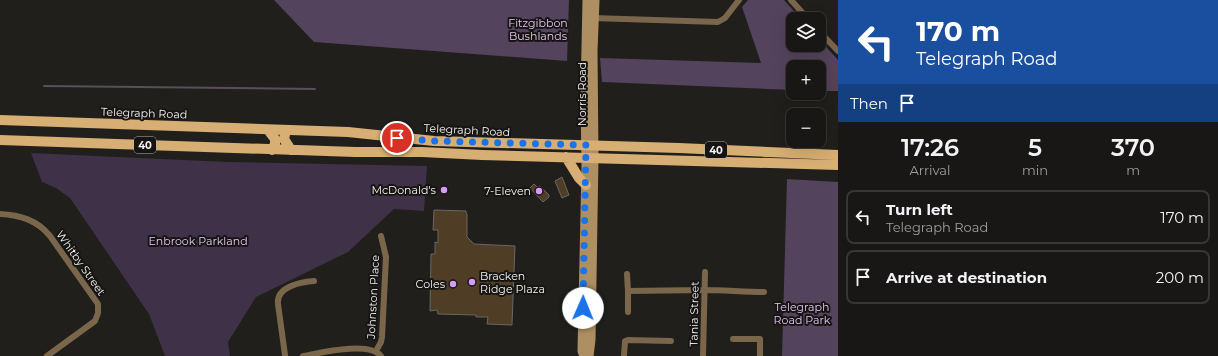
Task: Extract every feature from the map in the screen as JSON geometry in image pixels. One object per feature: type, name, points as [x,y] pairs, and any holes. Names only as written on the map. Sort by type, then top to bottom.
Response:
[{"type":"main road","name":"Norris Road","points":[[587,0],[593,51],[590,145],[591,340],[589,356]]},
{"type":"main road","name":"Norris Road","points":[[590,18],[595,0]]},
{"type":"main road","name":"Telegraph Road","points":[[0,120],[362,133],[434,141],[590,145],[838,155]]},
{"type":"main road","points":[[268,130],[275,139],[275,144],[272,150]]},
{"type":"main road","points":[[286,130],[284,137],[285,141],[291,150]]},
{"type":"main road","name":"40","points":[[0,140],[272,150],[422,152],[838,165]]},
{"type":"main road","points":[[566,157],[579,178],[586,185]]},
{"type":"main road","name":"Norris Road","points":[[584,356],[583,322],[586,185],[590,157]]},
{"type":"street","points":[[590,18],[718,22],[725,18],[740,0]]},
{"type":"street","points":[[791,0],[802,12]]},
{"type":"street","points":[[826,40],[838,51]]},
{"type":"street","name":"Whitby Street","points":[[0,214],[22,217],[33,221],[44,229],[60,249],[98,304],[98,313],[95,321],[47,356]]},
{"type":"street","name":"Johnston Place","points":[[378,354],[382,337],[386,257],[381,236]]},
{"type":"street","name":"Tania Street","points":[[703,356],[705,272]]},
{"type":"street","points":[[627,274],[628,312]]},
{"type":"street","points":[[285,356],[278,296],[298,283],[314,281]]},
{"type":"street","points":[[628,291],[732,290],[764,292]]},
{"type":"street","points":[[732,340],[760,339],[760,356]]},
{"type":"street","points":[[624,356],[624,343],[628,340],[670,340]]},
{"type":"street","points":[[303,356],[349,349],[369,350],[378,354]]},
{"type":"green space","name":"Fitzgibbon Bushlands","points":[[274,0],[569,0],[567,61],[314,42]]},
{"type":"green space","points":[[748,0],[784,0],[795,12],[786,12],[786,52],[826,52],[826,47],[838,60],[838,91],[826,91],[826,60],[786,60],[786,90],[602,82],[600,58],[761,63],[742,7]]},
{"type":"green space","name":"Enbrook Parkland","points":[[31,153],[227,162],[427,166],[424,211],[394,209],[348,252],[256,297],[228,342],[230,356],[165,356],[149,314],[70,198],[56,188],[42,182]]},
{"type":"green space","name":"Telegraph Road Park","points":[[787,179],[838,182],[838,356],[782,356]]},
{"type":"building","points":[[562,177],[569,195],[562,198],[555,181]]},
{"type":"building","name":"7-Eleven","points":[[534,184],[537,187],[540,186],[549,195],[549,197],[543,202],[530,188]]},
{"type":"building","name":"Bracken Ridge Plaza","points":[[434,210],[466,211],[467,237],[474,244],[515,246],[512,325],[487,324],[488,317],[476,317],[476,315],[438,314],[437,310],[430,311],[431,254],[435,254],[435,242],[438,243],[438,230],[433,230]]},
{"type":"waterway","points":[[44,86],[315,89]]},
{"type":"place","name":"McDonald's","points":[[444,190]]},
{"type":"place","name":"7-Eleven","points":[[539,191]]},
{"type":"place","name":"Bracken Ridge Plaza","points":[[472,282]]},
{"type":"place","name":"Coles","points":[[453,284]]},
{"type":"route","points":[[397,138],[434,141],[586,145],[583,308]]}]
